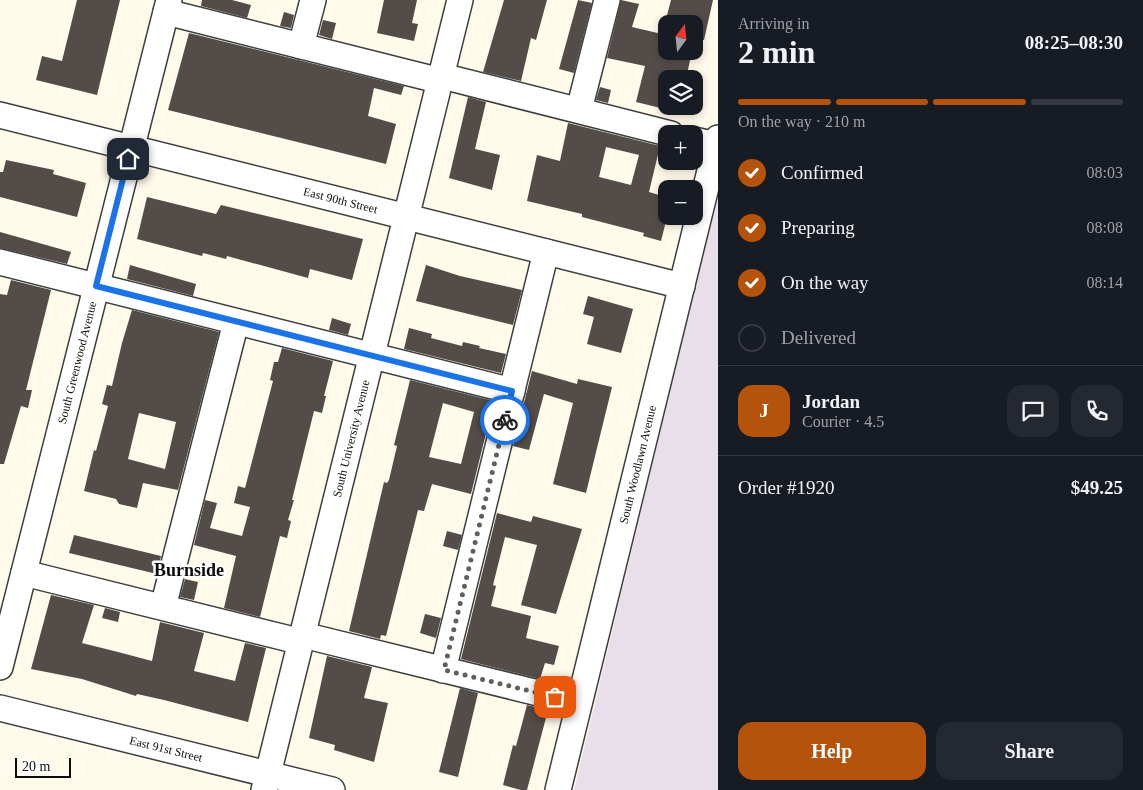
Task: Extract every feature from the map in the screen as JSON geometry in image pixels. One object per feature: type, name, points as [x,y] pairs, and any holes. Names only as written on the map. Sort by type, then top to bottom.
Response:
[{"type":"street","points":[[301,46],[313,0]]},
{"type":"street","name":"South University Avenue","points":[[266,782],[408,217],[460,0]]},
{"type":"street","points":[[579,110],[607,0]]},
{"type":"street","points":[[167,6],[301,46],[579,110],[658,131]]},
{"type":"street","name":"South Greenwood Avenue","points":[[0,667],[167,6]]},
{"type":"street","name":"East 90th Street","points":[[0,115],[682,286]]},
{"type":"street","name":"South Woodlawn Avenue","points":[[558,790],[682,286],[709,141]]},
{"type":"street","points":[[444,670],[546,252]]},
{"type":"street","points":[[0,262],[512,391]]},
{"type":"street","points":[[164,607],[236,322]]},
{"type":"street","points":[[24,573],[579,703]]},
{"type":"street","name":"East 91st Street","points":[[0,708],[266,782],[332,790]]},
{"type":"shaded area","points":[[718,191],[718,790],[574,790]]},
{"type":"building","points":[[77,0],[120,0],[97,95],[36,80],[42,56],[62,61]]},
{"type":"building","points":[[202,0],[232,0],[251,5],[247,18],[201,6]]},
{"type":"building","points":[[384,0],[417,0],[412,23],[418,24],[414,41],[377,33]]},
{"type":"building","points":[[504,0],[547,0],[536,40],[531,38],[521,81],[483,72]]},
{"type":"building","points":[[578,0],[592,3],[574,73],[559,69]]},
{"type":"building","points":[[621,0],[639,4],[632,27],[658,33],[658,60],[690,60],[688,70],[658,70],[658,107],[636,102],[645,66],[607,58]]},
{"type":"building","points":[[671,0],[713,0],[704,40],[703,15],[667,15]]},
{"type":"building","points":[[284,12],[294,15],[291,28],[280,26]]},
{"type":"building","points":[[323,20],[336,23],[332,39],[319,35]]},
{"type":"building","points":[[189,33],[404,86],[401,95],[374,88],[368,116],[396,124],[386,164],[168,110]]},
{"type":"building","points":[[600,87],[611,90],[608,103],[596,100]]},
{"type":"building","points":[[468,97],[486,102],[475,149],[500,155],[492,190],[449,178]]},
{"type":"building","points":[[568,123],[658,146],[658,154],[649,192],[658,195],[658,225],[665,225],[661,241],[643,236],[644,233],[582,217],[582,214],[527,201],[537,155],[560,161]],"holes":[[[606,147],[639,155],[631,185],[599,177]]]},
{"type":"building","points":[[6,160],[54,170],[53,174],[86,183],[77,217],[0,197],[0,172],[3,172]]},
{"type":"building","points":[[147,197],[216,214],[221,205],[363,239],[352,280],[310,269],[308,278],[227,256],[226,259],[203,253],[202,256],[137,239]]},
{"type":"building","points":[[0,232],[71,252],[67,264],[0,248]]},
{"type":"building","points":[[130,265],[196,284],[193,296],[127,279]]},
{"type":"building","points":[[426,265],[460,276],[522,290],[513,325],[416,301]]},
{"type":"building","points":[[11,280],[51,290],[26,390],[32,390],[28,408],[21,406],[4,464],[0,464],[0,294],[7,295]]},
{"type":"building","points":[[588,296],[633,309],[621,353],[587,344],[594,317],[583,314]]},
{"type":"building","points":[[132,310],[219,332],[178,490],[143,483],[137,508],[119,504],[116,499],[84,491],[94,450],[96,451],[108,406],[102,404],[107,385],[112,386]],"holes":[[[139,413],[176,422],[165,469],[128,459]]]},
{"type":"building","points":[[332,318],[351,324],[348,335],[329,330]]},
{"type":"building","points":[[409,328],[432,334],[431,338],[462,346],[463,342],[506,354],[501,373],[404,349]]},
{"type":"building","points":[[282,348],[333,361],[324,396],[326,396],[322,413],[314,411],[292,500],[294,500],[288,520],[291,521],[287,538],[280,536],[260,617],[224,608],[236,556],[194,545],[205,500],[217,503],[210,528],[242,536],[250,507],[234,503],[238,486],[245,488],[273,381],[270,380],[274,362],[278,362]]},
{"type":"building","points":[[532,371],[577,384],[578,379],[612,387],[586,493],[553,484],[573,403],[544,394],[529,450],[513,446]]},
{"type":"building","points":[[410,380],[494,401],[471,494],[432,484],[424,511],[418,510],[386,636],[381,635],[380,639],[349,631],[384,482],[387,483],[389,480],[397,446],[394,445]],"holes":[[[443,403],[474,412],[461,464],[429,457]]]},
{"type":"building","points":[[497,513],[531,522],[533,516],[582,529],[556,614],[521,605],[537,545],[505,537],[493,585],[496,586],[491,606],[531,616],[526,638],[559,646],[554,665],[545,663],[540,679],[461,659]]},
{"type":"building","points":[[447,531],[462,535],[458,550],[443,546]]},
{"type":"building","points":[[74,535],[161,556],[157,574],[69,553]]},
{"type":"building","points":[[185,579],[198,582],[194,600],[180,597]]},
{"type":"building","points":[[51,595],[94,605],[82,643],[152,661],[160,622],[204,633],[194,671],[235,681],[245,643],[266,648],[248,722],[164,700],[137,694],[136,696],[82,679],[31,669]]},
{"type":"building","points":[[105,608],[120,612],[118,622],[102,618]]},
{"type":"building","points":[[425,614],[441,618],[436,638],[420,633]]},
{"type":"building","points":[[327,656],[372,667],[364,698],[388,703],[374,762],[334,750],[335,745],[309,738]]},
{"type":"building","points":[[460,688],[478,693],[458,777],[439,772]]},
{"type":"building","points":[[527,705],[548,710],[527,790],[521,790],[503,785],[513,745],[516,746]]},
{"type":"way so far","points":[[505,420],[444,670],[555,697]]},
{"type":"district","name":"Burnside","points":[[189,570]]},
{"type":"route","points":[[128,159],[96,286],[512,391],[505,420]]}]
